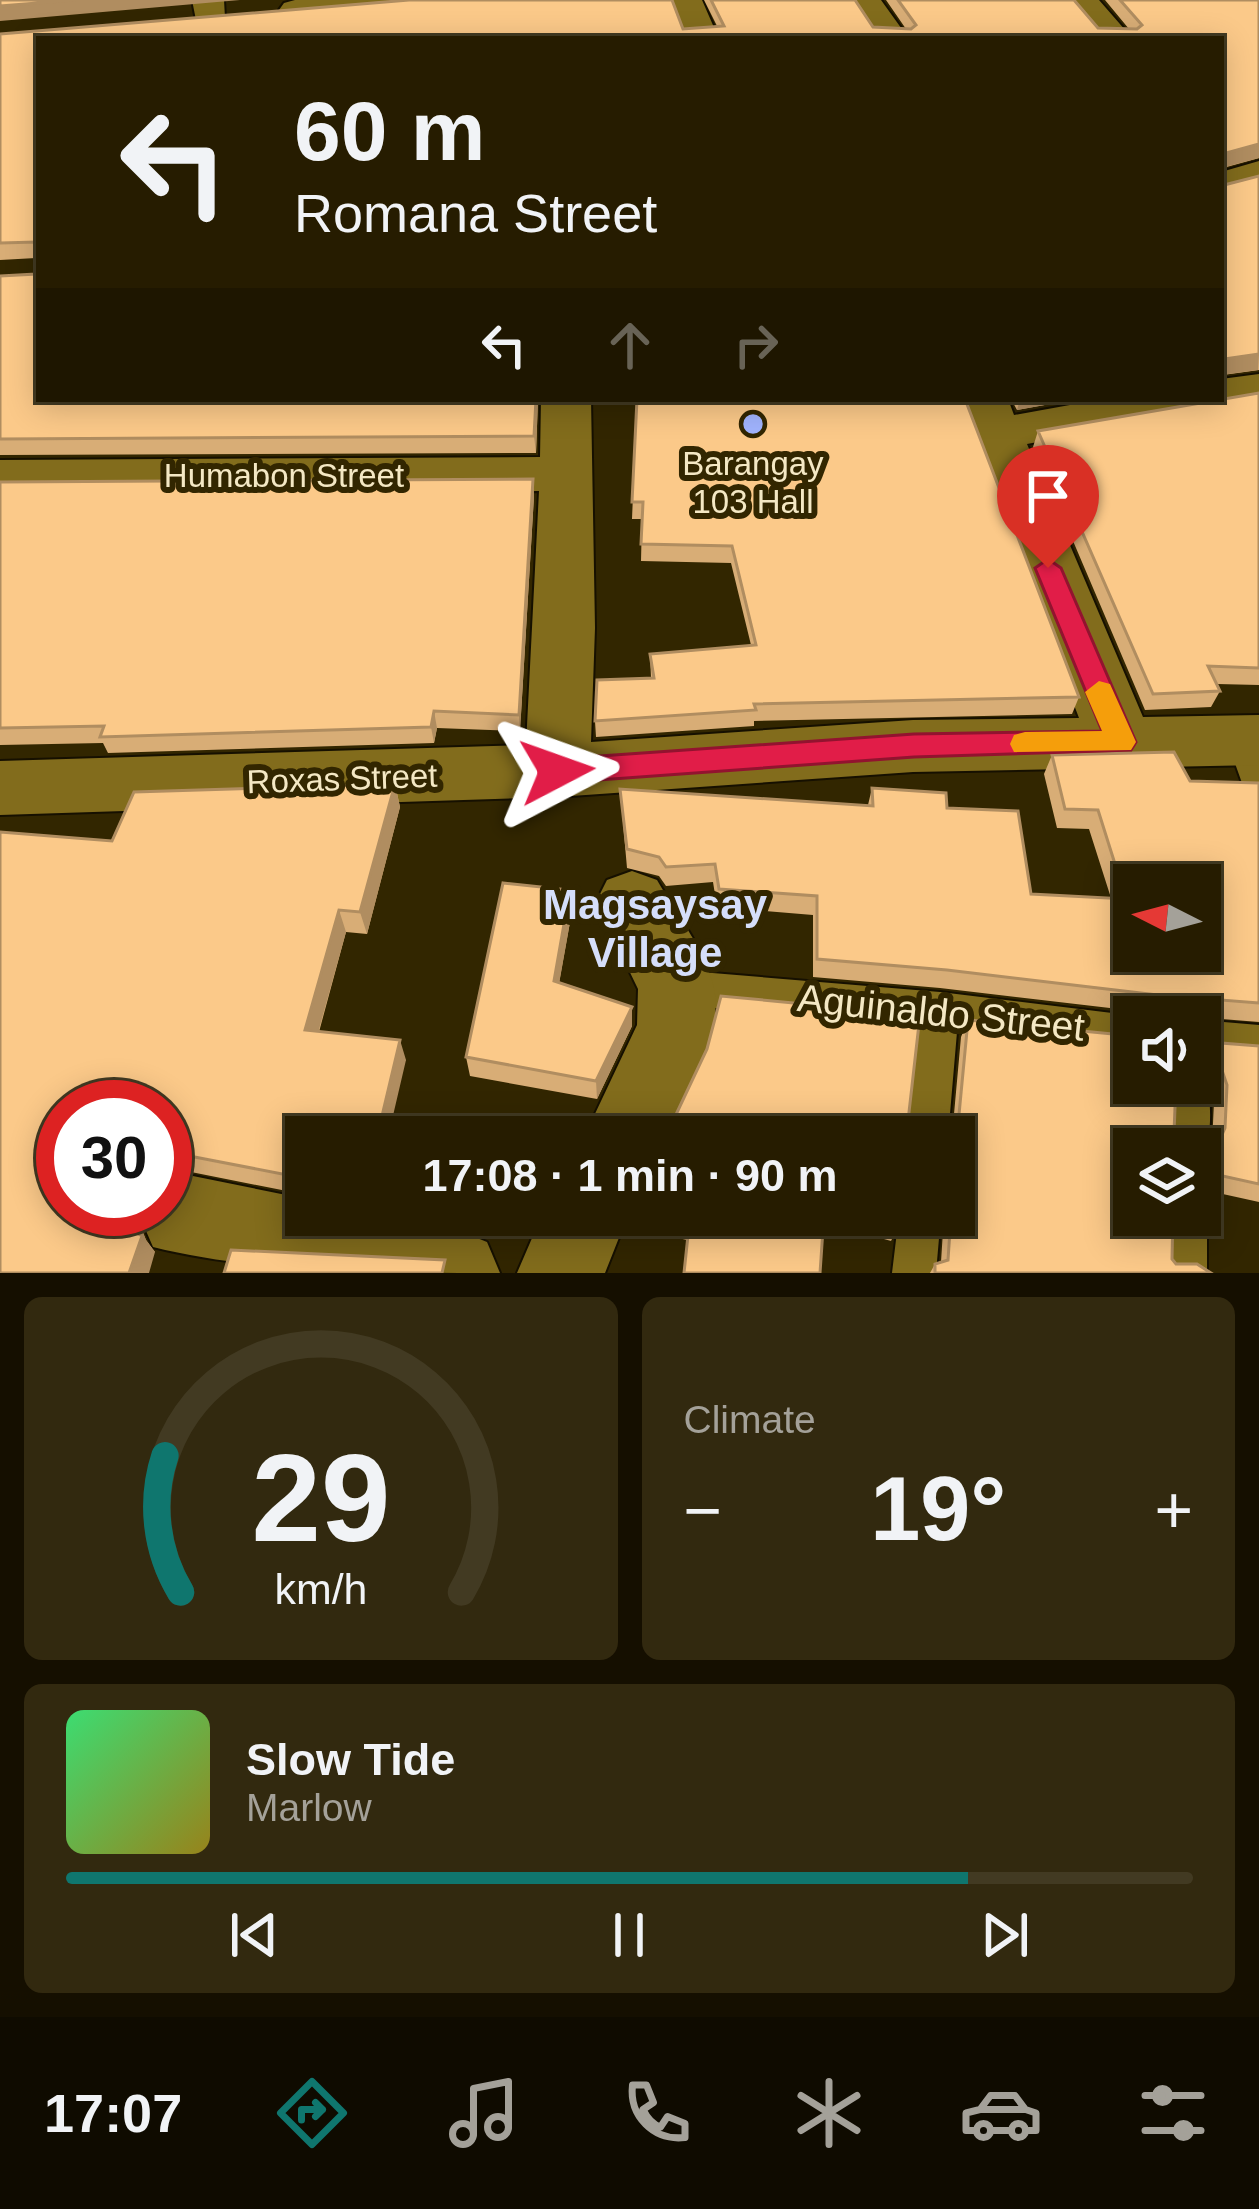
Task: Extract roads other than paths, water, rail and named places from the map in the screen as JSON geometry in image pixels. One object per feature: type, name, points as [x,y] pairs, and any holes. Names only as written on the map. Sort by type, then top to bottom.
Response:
[{"type":"street","points":[[222,17],[409,0]]},
{"type":"street","points":[[686,0],[701,36]]},
{"type":"street","points":[[865,0],[890,36]]},
{"type":"street","points":[[1081,0],[1113,36]]},
{"type":"street","points":[[374,2],[389,36]]},
{"type":"street","points":[[1224,394],[1259,388]]},
{"type":"street","points":[[557,771],[568,474],[566,402]]},
{"type":"street","points":[[1121,742],[989,417],[1155,402]]},
{"type":"street","name":"Humabon Street","points":[[0,477],[568,474]]},
{"type":"street","name":"Roxas Street","points":[[0,788],[557,771],[914,746],[1121,742],[1254,756]]},
{"type":"street","points":[[632,902],[676,988],[676,1028],[635,1116]]},
{"type":"street","points":[[192,1219],[456,1273]]},
{"type":"street","points":[[561,1273],[576,1236]]},
{"type":"lane","name":"Aguinaldo Street","points":[[676,988],[1113,1029]]},
{"type":"lane","points":[[929,1116],[940,1010]]},
{"type":"lane","points":[[1221,1040],[1259,1043]]},
{"type":"lane","points":[[914,1273],[918,1236]]},
{"type":"lane","points":[[1185,1273],[1186,1236]]},
{"type":"place","name":"Barangay 103 Hall","points":[[753,424]]},
{"type":"district","name":"Magsaysay Village","points":[[655,928]]}]
